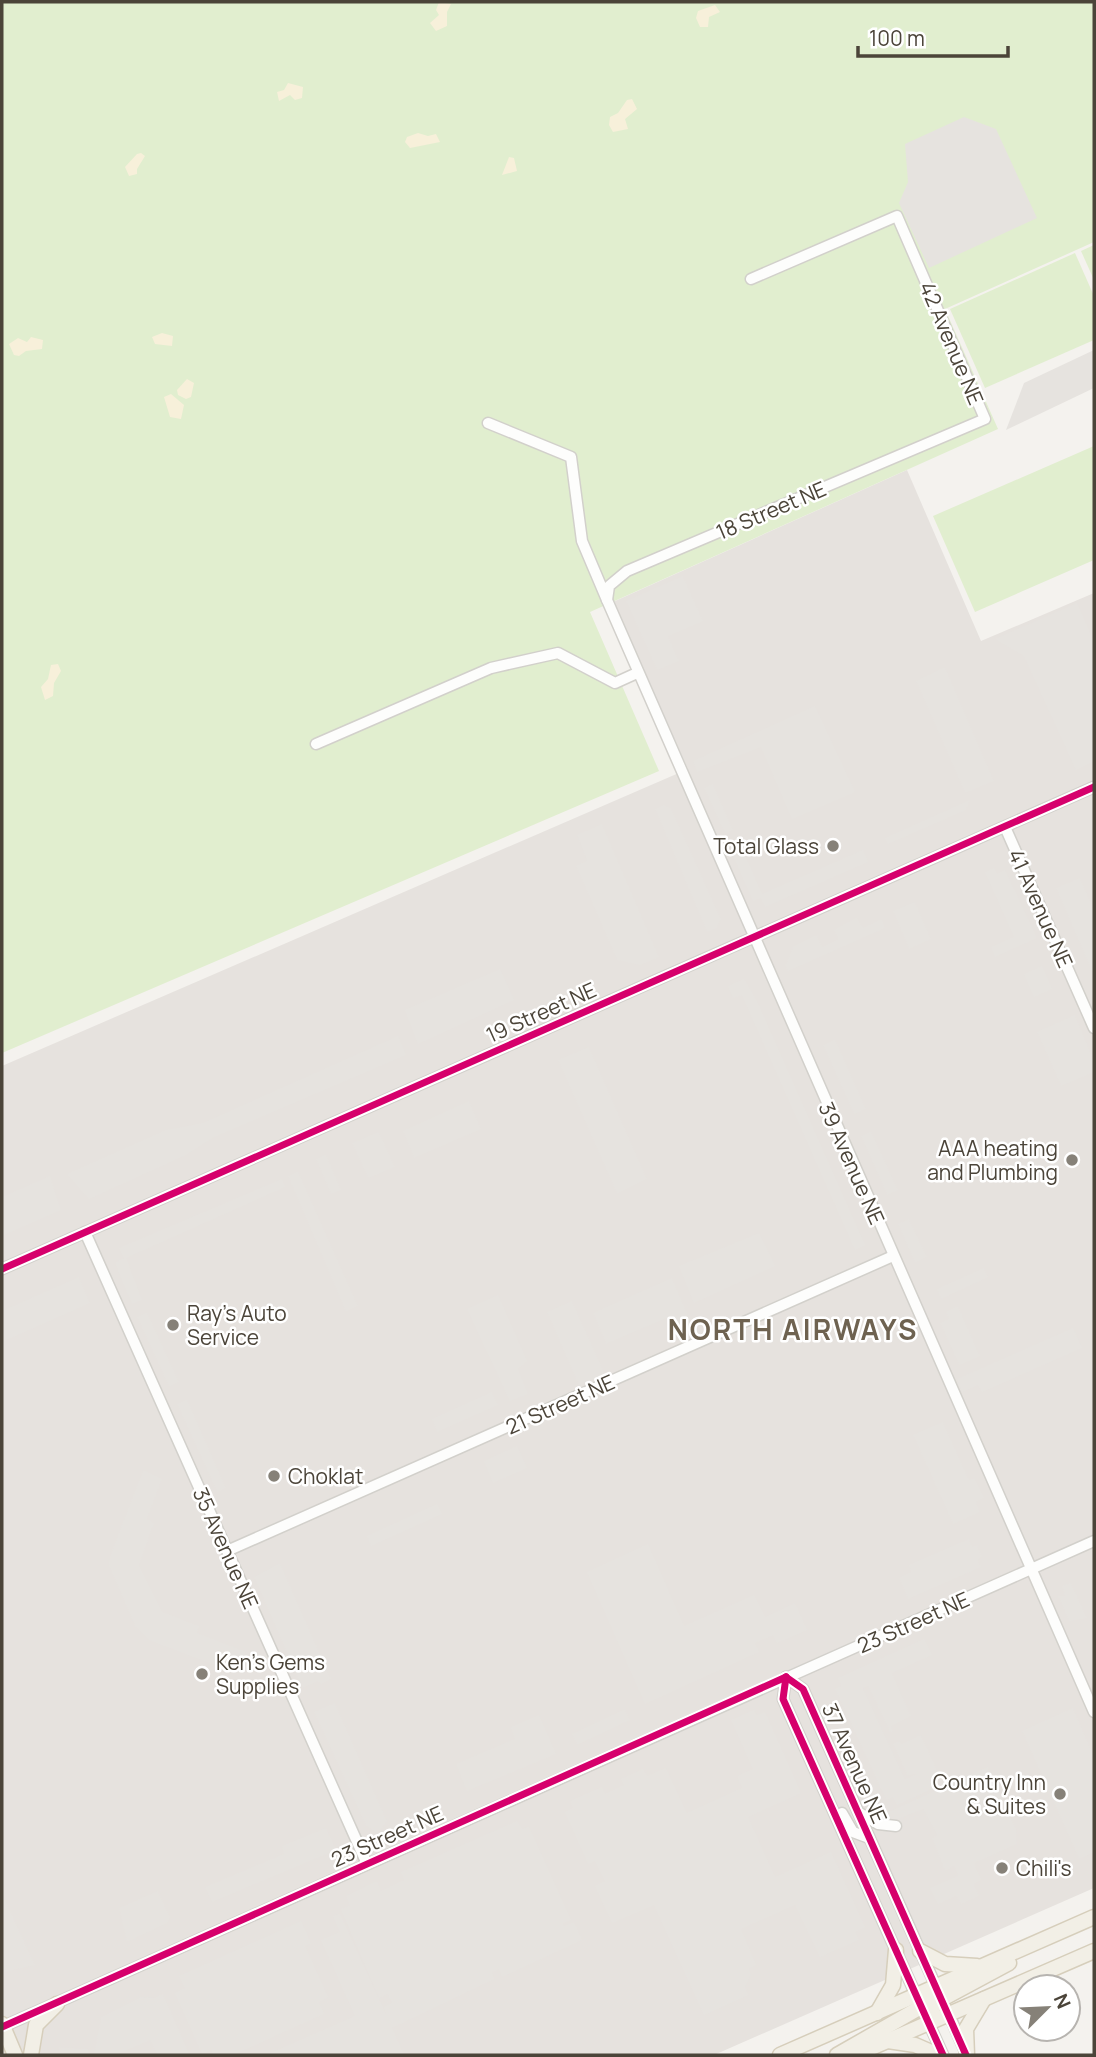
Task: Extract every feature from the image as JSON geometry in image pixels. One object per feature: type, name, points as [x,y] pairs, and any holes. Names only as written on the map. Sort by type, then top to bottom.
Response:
[{"type":"main road","points":[[928,2022],[939,1993],[982,1966],[1094,1917]]},
{"type":"main road","points":[[780,2055],[877,2012],[939,1993],[1094,1917]]},
{"type":"main road","points":[[877,2012],[893,1985],[895,1950]]},
{"type":"main road","points":[[920,1951],[945,1964],[982,1966]]},
{"type":"main road","points":[[855,2055],[1094,1951]]},
{"type":"main road","points":[[967,2055],[966,2029],[984,1998]]},
{"type":"main road","points":[[837,2055],[918,2001]]},
{"type":"main road","points":[[32,2055],[36,2025],[57,2004]]},
{"type":"main road","points":[[2,2026],[15,2055]]},
{"type":"main road","points":[[886,2041],[915,2045],[940,2055]]},
{"type":"street","name":"42 Avenue NE","points":[[751,279],[897,216],[985,419],[961,429]]},
{"type":"street","points":[[488,423],[571,457],[582,541],[607,600]]},
{"type":"street","name":"18 Street NE","points":[[607,600],[610,586],[627,571],[961,429]]},
{"type":"street","name":"39 Avenue NE","points":[[607,600],[1094,1712]]},
{"type":"street","points":[[316,744],[491,668],[558,653],[615,683],[637,673]]},
{"type":"street","name":"19 Street NE","points":[[2,1269],[1094,787]]},
{"type":"street","name":"41 Avenue NE","points":[[1005,827],[1094,1028]]},
{"type":"street","name":"35 Avenue NE","points":[[85,1232],[367,1864]]},
{"type":"street","name":"21 Street NE","points":[[227,1551],[893,1256]]},
{"type":"street","name":"23 Street NE","points":[[2,2026],[57,2004],[1094,1541]]},
{"type":"street","name":"37 Avenue NE","points":[[940,2055],[928,2022],[783,1699],[786,1677],[803,1689],[967,2055]]},
{"type":"street","points":[[818,1775],[853,1832],[869,1839]]},
{"type":"street","points":[[856,1810],[878,1824],[896,1826]]},
{"type":"shaded area","points":[[964,117],[996,129],[1037,218],[929,268],[899,203],[908,182],[905,144]]},
{"type":"shaded area","points":[[1094,350],[1094,388],[1006,430],[1024,383]]},
{"type":"shaded area","points":[[907,470],[981,641],[1094,593],[1094,1888],[714,2055],[2,2055],[2,1066],[688,769],[613,602]]},
{"type":"shaded area","points":[[683,576],[703,621],[668,636],[679,661],[657,670],[626,601]]},
{"type":"shaded area","points":[[1077,603],[1094,642],[1094,761],[1076,770],[1024,656],[995,639]]},
{"type":"shaded area","points":[[945,667],[994,781],[965,793],[916,681]]},
{"type":"shaded area","points":[[815,706],[855,792],[792,819],[761,747],[697,772],[693,761]]},
{"type":"shaded area","points":[[713,784],[733,830],[725,834],[704,788]]},
{"type":"shaded area","points":[[970,800],[966,810],[888,844],[885,838]]},
{"type":"shaded area","points":[[663,805],[671,808],[721,919],[717,928],[707,932],[655,809]]},
{"type":"shaded area","points":[[602,824],[659,957],[640,965],[617,960],[576,866],[587,861],[577,835]]},
{"type":"shaded area","points":[[740,844],[762,894],[863,850],[868,862],[765,907],[761,898],[753,901],[730,849]]},
{"type":"shaded area","points":[[994,868],[997,874],[1005,870],[1037,938],[995,957],[991,947],[1014,937],[985,872]]},
{"type":"shaded area","points":[[1080,878],[1094,910],[1094,976],[1056,888]]},
{"type":"shaded area","points":[[915,902],[931,939],[909,949],[893,911]]},
{"type":"shaded area","points":[[857,917],[863,928],[882,919],[885,928],[788,971],[785,966],[793,947],[817,935],[822,947],[838,939],[834,930]]},
{"type":"shaded area","points":[[1042,966],[1052,989],[1034,997],[1024,974]]},
{"type":"shaded area","points":[[500,969],[514,1000],[418,1044],[405,1010]]},
{"type":"shaded area","points":[[744,979],[757,1001],[865,1245],[855,1250],[742,995],[733,998],[728,986]]},
{"type":"shaded area","points":[[1075,1015],[1094,1061],[1094,1072],[1061,1086],[1037,1032]]},
{"type":"shaded area","points":[[398,1036],[406,1055],[214,1137],[186,1155],[89,1199],[67,1174],[166,1130],[203,1123]]},
{"type":"shaded area","points":[[835,1039],[866,1109],[854,1114],[823,1045]]},
{"type":"shaded area","points":[[589,1047],[647,1179],[617,1194],[558,1060]]},
{"type":"shaded area","points":[[469,1101],[481,1129],[414,1158],[403,1131]]},
{"type":"shaded area","points":[[871,1131],[898,1190],[887,1195],[861,1136]]},
{"type":"shaded area","points":[[379,1132],[395,1167],[368,1178],[352,1143]]},
{"type":"shaded area","points":[[326,1154],[341,1190],[331,1194],[316,1159]]},
{"type":"shaded area","points":[[298,1171],[358,1306],[346,1312],[288,1176]]},
{"type":"shaded area","points":[[50,1176],[61,1210],[2,1236],[2,1197]]},
{"type":"shaded area","points":[[282,1179],[285,1187],[126,1258],[142,1300],[132,1304],[115,1263],[124,1258],[119,1248]]},
{"type":"shaded area","points":[[909,1219],[927,1257],[915,1263],[898,1224]]},
{"type":"shaded area","points":[[759,1233],[775,1266],[694,1303],[679,1266]]},
{"type":"shaded area","points":[[984,1268],[988,1277],[941,1299],[937,1289]]},
{"type":"shaded area","points":[[79,1277],[90,1303],[2,1342],[2,1311]]},
{"type":"shaded area","points":[[672,1278],[693,1327],[680,1333],[673,1315],[606,1344],[593,1313]]},
{"type":"shaded area","points":[[498,1295],[527,1361],[518,1369],[528,1394],[510,1401],[467,1309]]},
{"type":"shaded area","points":[[572,1301],[605,1374],[579,1386],[547,1312]]},
{"type":"shaded area","points":[[958,1306],[980,1356],[959,1365],[940,1323],[949,1319],[946,1312]]},
{"type":"shaded area","points":[[147,1312],[179,1382],[169,1387],[137,1317]]},
{"type":"shaded area","points":[[1073,1328],[1082,1348],[982,1392],[978,1385],[962,1392],[957,1379]]},
{"type":"shaded area","points":[[492,1392],[498,1405],[437,1432],[432,1419]]},
{"type":"shaded area","points":[[187,1399],[226,1488],[217,1492],[177,1404]]},
{"type":"shaded area","points":[[943,1422],[969,1480],[974,1478],[984,1498],[976,1502],[980,1512],[953,1524],[913,1435]]},
{"type":"shaded area","points":[[517,1446],[527,1468],[493,1483],[484,1461]]},
{"type":"shaded area","points":[[143,1470],[162,1479],[147,1519],[154,1523],[139,1566],[162,1612],[199,1626],[197,1633],[246,1652],[236,1673],[149,1640],[135,1626],[109,1566],[110,1556]]},
{"type":"shaded area","points":[[437,1504],[442,1514],[371,1546],[367,1536]]},
{"type":"shaded area","points":[[969,1539],[972,1547],[977,1545],[982,1557],[978,1560],[981,1567],[908,1599],[899,1578],[911,1572],[909,1565]]},
{"type":"shaded area","points":[[648,1544],[684,1626],[754,1595],[765,1617],[795,1603],[807,1630],[777,1643],[773,1635],[755,1643],[759,1652],[645,1704],[587,1572]]},
{"type":"shaded area","points":[[280,1563],[331,1679],[321,1684],[318,1681],[302,1688],[254,1577]]},
{"type":"shaded area","points":[[1071,1583],[1087,1618],[1069,1621],[1058,1596],[1065,1596],[1062,1586]]},
{"type":"shaded area","points":[[924,1639],[932,1655],[892,1673],[911,1716],[891,1726],[893,1731],[890,1732],[868,1686],[863,1688],[905,1779],[917,1774],[907,1775],[893,1744],[899,1741],[902,1744],[921,1735],[940,1776],[930,1780],[934,1788],[897,1805],[893,1797],[886,1800],[835,1689],[841,1686],[838,1678]]},
{"type":"shaded area","points":[[335,1703],[387,1821],[378,1834],[366,1826],[314,1712]]},
{"type":"shaded area","points":[[1073,1708],[1094,1757],[1094,1852],[1079,1859],[1022,1731]]},
{"type":"shaded area","points":[[625,1709],[630,1720],[577,1745],[572,1734]]},
{"type":"shaded area","points":[[754,1710],[757,1715],[765,1712],[801,1793],[748,1817],[775,1877],[831,1852],[865,1927],[855,1932],[859,1940],[820,1957],[795,1905],[741,1929],[756,1965],[749,1968],[751,1974],[745,1987],[748,1995],[704,2015],[654,1905],[612,1923],[595,1886],[605,1881],[595,1861],[588,1864],[565,1812],[573,1808],[570,1801],[602,1787],[605,1794],[624,1785],[621,1779],[643,1769],[647,1776],[666,1768],[687,1813],[742,1788],[737,1776],[753,1769],[731,1720]]},
{"type":"shaded area","points":[[539,1715],[556,1754],[467,1791],[456,1764],[515,1739],[511,1727]]},
{"type":"shaded area","points":[[988,1767],[1016,1829],[1017,1844],[974,1863],[982,1880],[974,1884],[979,1896],[961,1904],[956,1896],[938,1904],[930,1888],[958,1876],[954,1866],[945,1871],[932,1838],[937,1835],[923,1809],[881,1826],[878,1817]]},
{"type":"shaded area","points":[[517,1821],[522,1829],[529,1827],[571,1920],[563,1923],[564,1926],[574,1922],[582,1940],[502,1977],[499,1969],[492,1972],[494,1979],[392,2028],[404,2055],[266,2055],[355,2016],[321,1940],[340,1932],[333,1916],[340,1914],[386,2014],[384,2007],[392,2003],[388,1994],[379,1998],[341,1909],[350,1906],[346,1896],[377,1881],[381,1891],[404,1880],[401,1872]]},
{"type":"shaded area","points":[[326,1828],[336,1850],[212,1902],[205,1887],[284,1854],[282,1846]]},
{"type":"shaded area","points":[[158,1891],[170,1917],[167,1923],[127,1942],[119,1908]]},
{"type":"shaded area","points":[[2,1893],[35,1965],[4,1972]]},
{"type":"shaded area","points":[[301,1921],[311,1943],[305,1946],[328,1997],[319,2002],[324,2014],[233,2055],[214,2055],[211,2050],[202,2054],[175,1993],[185,1988],[179,1976]]},
{"type":"shaded area","points":[[163,1994],[190,2055],[157,2055],[150,2040],[115,2055],[94,2055],[101,2017],[141,1997],[154,1998]]},
{"type":"shaded area","points":[[59,2047],[88,2049],[89,2055],[60,2055]]},
{"type":"green space","points":[[2,2],[1094,2],[1094,242],[945,309],[998,429],[590,612],[659,771],[2,1053]]},
{"type":"green space","points":[[1094,245],[1094,280],[1081,251]]},
{"type":"green space","points":[[1075,253],[1094,296],[1094,340],[985,388],[950,309]]},
{"type":"green space","points":[[1094,446],[1094,560],[975,612],[933,516]]},
{"type":"sand","points":[[439,2],[451,4],[447,12],[447,26],[436,31],[430,23],[439,15],[436,10]]},
{"type":"sand","points":[[715,5],[720,12],[709,17],[708,27],[700,27],[696,18],[698,11]]},
{"type":"sand","points":[[288,83],[303,87],[302,98],[295,100],[290,95],[279,101],[277,92],[284,90]]},
{"type":"sand","points":[[632,99],[637,109],[625,119],[628,129],[613,132],[609,125],[610,117],[618,113],[627,100]]},
{"type":"sand","points":[[418,133],[428,136],[436,134],[440,142],[410,148],[405,142],[407,137]]},
{"type":"sand","points":[[141,153],[145,156],[137,174],[129,176],[125,167]]},
{"type":"sand","points":[[509,157],[514,158],[517,171],[502,175]]},
{"type":"sand","points":[[162,333],[173,336],[172,346],[155,344],[152,337]]},
{"type":"sand","points":[[31,337],[43,340],[42,349],[14,355],[9,344],[18,338],[27,342]]},
{"type":"sand","points":[[187,379],[194,383],[191,397],[186,399],[178,395],[177,390]]},
{"type":"sand","points":[[171,394],[184,405],[181,419],[170,417],[164,397]]},
{"type":"sand","points":[[58,664],[61,671],[54,683],[53,696],[45,700],[41,687],[48,679],[51,665]]},
{"type":"cycle path","points":[[2,1269],[1094,787]]},
{"type":"cycle path","points":[[786,1677],[803,1689],[966,2055]]},
{"type":"cycle path","points":[[786,1677],[783,1699],[943,2055]]},
{"type":"cycle path","points":[[2,2027],[786,1677]]},
{"type":"place","name":"Total Glass","points":[[833,846]]},
{"type":"place","name":"AAA heating and Plumbing","points":[[1072,1160]]},
{"type":"place","name":"Ray's Auto Service","points":[[173,1325]]},
{"type":"place","name":"Choklat","points":[[274,1476]]},
{"type":"place","name":"Ken's Gems Supplies","points":[[202,1674]]},
{"type":"place","name":"Country Inn & Suites","points":[[1060,1794]]},
{"type":"place","name":"Chili's","points":[[1002,1868]]},
{"type":"district","name":"NORTH AIRWAYS","points":[[793,1329]]}]
